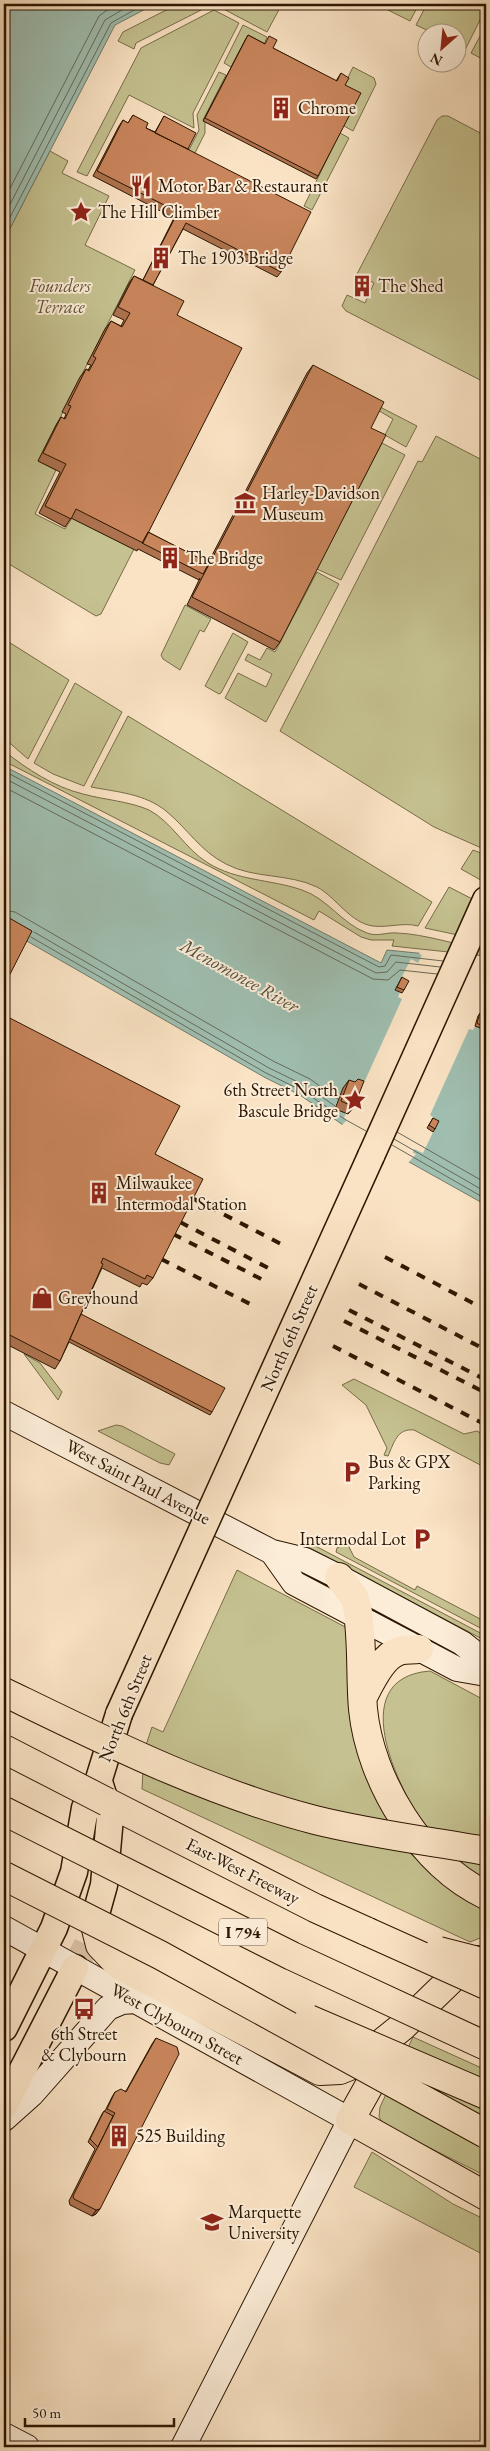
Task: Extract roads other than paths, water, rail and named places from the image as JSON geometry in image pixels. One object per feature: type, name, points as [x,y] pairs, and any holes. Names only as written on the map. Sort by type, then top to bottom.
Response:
[{"type":"highway","points":[[339,1577],[354,1597],[359,1617],[363,1710],[373,1751],[385,1783],[406,1823],[435,1860],[454,1876],[486,1896]]},
{"type":"highway","points":[[363,1698],[372,1680],[391,1656],[398,1651],[419,1649]]},
{"type":"highway","points":[[4,1692],[144,1759],[244,1798],[315,1820],[486,1851]]},
{"type":"highway","name":"East-West Freeway","points":[[4,1749],[315,1908],[486,1985]]},
{"type":"highway","name":"I 794","points":[[4,1811],[292,1956],[486,2046]]},
{"type":"highway","points":[[360,1829],[486,1835]]},
{"type":"highway","points":[[4,1876],[160,1955],[486,2134]]},
{"type":"highway","points":[[94,1921],[100,1945],[119,1965],[320,2071],[340,2070],[357,2063],[403,2026],[466,1965],[486,1956]]},
{"type":"highway","points":[[368,1932],[486,1963]]},
{"type":"highway","points":[[160,1955],[486,2095]]},
{"type":"highway","points":[[403,2026],[350,2120],[486,2196]]},
{"type":"main road","name":"North 6th Street","points":[[4,2028],[44,1951],[74,1872],[85,1808],[99,1779],[120,1714],[486,900]]},
{"type":"main road","name":"North 6th Street","points":[[94,1921],[104,1885],[110,1818],[99,1779]]},
{"type":"main road","points":[[4,2106],[75,1968]]},
{"type":"street","name":"West Saint Paul Avenue","points":[[4,1413],[272,1552],[305,1560],[339,1577],[462,1642],[486,1662]]},
{"type":"street","name":"West Saint Paul Avenue","points":[[272,1552],[294,1582],[457,1668],[486,1674]]},
{"type":"street","name":"West Clybourn Street","points":[[4,1928],[350,2120]]},
{"type":"street","points":[[4,2119],[32,2094],[108,2008],[122,2002],[135,2001]]},
{"type":"street","points":[[183,2447],[350,2120]]},
{"type":"street","points":[[4,2435],[27,2447]]},
{"type":"water","points":[[4,4],[155,4],[115,25],[4,240]]},
{"type":"water","name":"Menomonee River","points":[[4,766],[381,963],[387,950],[486,960],[486,1205],[343,1125],[300,1095],[264,1077],[4,928]]},
{"type":"tunnel","points":[[75,1968],[88,1942],[94,1921]]},
{"type":"railway","points":[[192,1198],[285,1246]]},
{"type":"railway","points":[[180,1222],[272,1270]]},
{"type":"railway","points":[[173,1234],[267,1282]]},
{"type":"railway","points":[[385,1257],[486,1310]]},
{"type":"railway","points":[[161,1259],[256,1307]]},
{"type":"railway","points":[[359,1284],[486,1350]]},
{"type":"railway","points":[[349,1310],[486,1380]]},
{"type":"railway","points":[[344,1321],[486,1393]]},
{"type":"railway","points":[[333,1346],[486,1425]]},
{"type":"place","name":"Chrome","points":[[281,108]]},
{"type":"place","name":"Motor Bar & Restaurant","points":[[141,186]]},
{"type":"place","name":"The Hill Climber","points":[[81,212]]},
{"type":"place","name":"The 1903 Bridge","points":[[161,258]]},
{"type":"place","name":"The Shed","points":[[362,286]]},
{"type":"place","name":"Harley-Davidson Museum","points":[[245,503]]},
{"type":"place","name":"The Bridge","points":[[170,558]]},
{"type":"place","name":"6th Street North Bascule Bridge","points":[[355,1100]]},
{"type":"place","name":"Milwaukee Intermodal Station","points":[[99,1193]]},
{"type":"place","name":"Greyhound","points":[[42,1298]]},
{"type":"place","name":"Bus & GPX Parking","points":[[352,1472]]},
{"type":"place","name":"Intermodal Lot","points":[[422,1539]]},
{"type":"place","name":"6th Street & Clybourn","points":[[84,2009]]},
{"type":"place","name":"525 Building","points":[[119,2136]]},
{"type":"place","name":"Marquette University","points":[[212,2222]]},
{"type":"park label","name":"Founders Terrace","points":[[60,296]]}]
